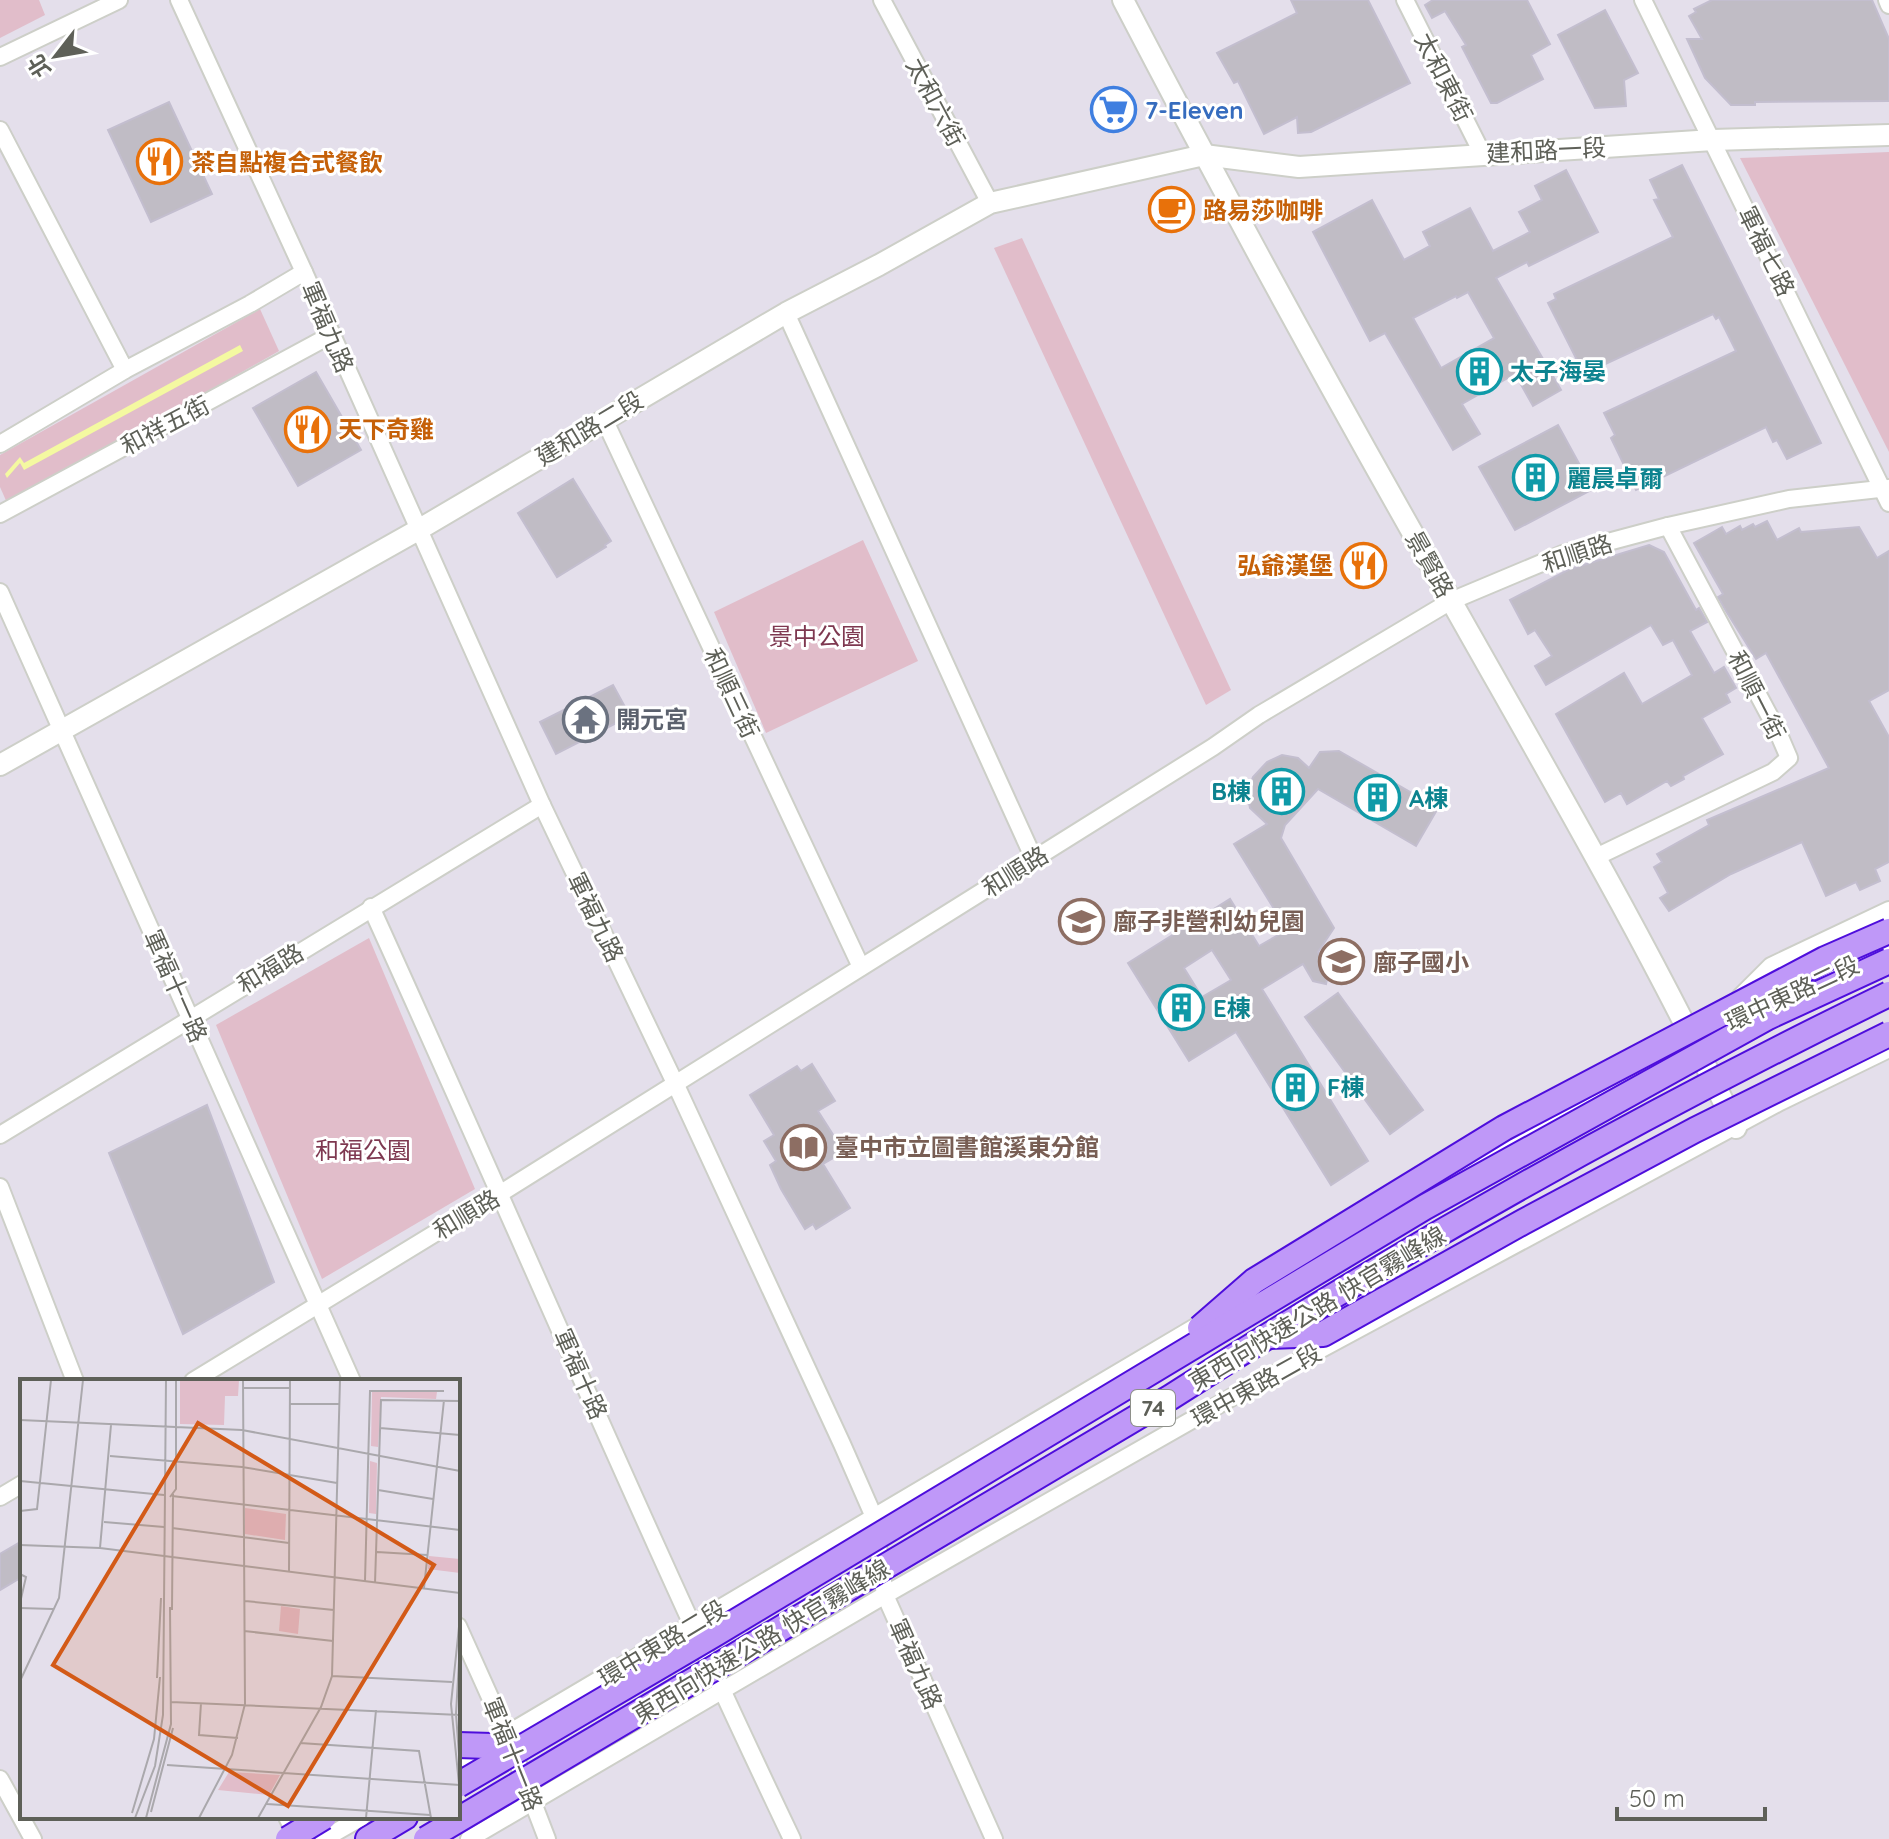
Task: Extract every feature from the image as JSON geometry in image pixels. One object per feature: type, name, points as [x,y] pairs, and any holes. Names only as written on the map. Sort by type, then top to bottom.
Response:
[{"type":"highway","points":[[1151,1371],[1254,1281],[1504,1128],[1825,959],[1889,931]]},
{"type":"highway","name":"東西向快速公路 快官霧峰線","points":[[460,1783],[514,1741],[715,1634],[1425,1207],[1768,1017],[1889,961]]},
{"type":"highway","name":"東西向快速公路 快官霧峰線","points":[[460,1819],[1157,1406],[1426,1240],[1785,1045],[1889,994]]},
{"type":"highway","points":[[1267,1336],[1323,1334],[1695,1130],[1889,1034]]},
{"type":"highway","points":[[460,1745],[514,1741]]},
{"type":"highway","points":[[288,1839],[321,1819]]},
{"type":"highway","points":[[368,1839],[402,1819]]},
{"type":"highway","name":"東西向快速公路 快官霧峰線","points":[[426,1839],[460,1819]]},
{"type":"street","points":[[0,57],[119,0]]},
{"type":"street","name":"軍福九路","points":[[179,0],[542,805],[675,1083],[874,1517],[885,1595],[994,1839]]},
{"type":"street","name":"太和六街","points":[[882,0],[990,203]]},
{"type":"street","name":"景賢路","points":[[1123,0],[1204,155],[1596,857],[1695,1040],[1736,1128]]},
{"type":"street","name":"太和東街","points":[[1405,0],[1482,153]]},
{"type":"street","name":"軍福七路","points":[[1643,0],[1886,493]]},
{"type":"street","points":[[0,130],[125,370]]},
{"type":"street","name":"建和路一段","points":[[1204,155],[1299,167],[1713,140],[1889,135]]},
{"type":"street","name":"建和路二段","points":[[0,765],[418,530],[786,313],[990,203],[1204,155]]},
{"type":"street","points":[[0,444],[125,370],[304,272]]},
{"type":"street","points":[[786,313],[1034,859]]},
{"type":"street","name":"和祥五街","points":[[0,514],[331,335]]},
{"type":"street","name":"和順三街","points":[[604,419],[861,967]]},
{"type":"street","name":"和順路","points":[[196,1379],[501,1193],[1213,747],[1259,715],[1451,601],[1563,554],[1668,526],[1789,499],[1886,493]]},
{"type":"street","name":"和順一街","points":[[1596,857],[1773,772],[1789,758],[1668,526]]},
{"type":"street","name":"軍福十一路","points":[[0,592],[351,1379]]},
{"type":"street","name":"和福路","points":[[0,1135],[542,805]]},
{"type":"street","name":"軍福十路","points":[[371,907],[691,1625],[792,1839]]},
{"type":"street","name":"環中東路二段","points":[[1695,1040],[1771,966],[1889,910]]},
{"type":"street","name":"環中東路二段","points":[[460,1762],[514,1741],[691,1625],[1437,1185],[1695,1040],[1889,947]]},
{"type":"street","name":"環中東路二段","points":[[469,1839],[885,1595],[1234,1396],[1780,1102],[1889,1049]]},
{"type":"street","points":[[0,1187],[74,1379]]},
{"type":"street","points":[[0,1497],[20,1485]]},
{"type":"street","name":"軍福十一路","points":[[460,1630],[514,1741],[532,1803],[547,1839]]},
{"type":"street","points":[[0,1779],[20,1815]]},
{"type":"street","points":[[22,1819],[33,1839]]},
{"type":"street","points":[[288,1819],[298,1839]]},
{"type":"street","points":[[324,1839],[359,1819]]},
{"type":"green space","points":[[0,0],[39,0],[45,15],[0,38]]},
{"type":"green space","points":[[1889,152],[1889,452],[1740,158]]},
{"type":"green space","points":[[1022,238],[1231,690],[1206,705],[994,248]]},
{"type":"green space","points":[[260,309],[279,351],[8,505],[0,487],[0,455]]},
{"type":"green space","name":"景中公園","points":[[863,540],[918,661],[766,733],[714,612]]},
{"type":"green space","name":"和福公園","points":[[369,938],[475,1189],[322,1279],[216,1025]]},
{"type":"shaded area","points":[[240,345],[243,351],[24,470],[20,463],[7,478],[5,474],[20,457],[24,463]]},
{"type":"building","points":[[1291,0],[1368,0],[1410,83],[1311,132],[1298,133],[1297,117],[1264,134],[1238,81],[1234,83],[1217,53],[1297,13]]},
{"type":"building","points":[[1433,0],[1527,0],[1550,44],[1531,55],[1543,79],[1497,103],[1491,103],[1462,47],[1466,45],[1445,11],[1432,18],[1425,5]]},
{"type":"building","points":[[1712,0],[1872,0],[1889,39],[1889,101],[1731,105],[1705,78],[1687,39],[1702,39],[1689,16],[1696,12],[1694,9]]},
{"type":"building","points":[[1605,10],[1638,73],[1624,80],[1626,106],[1595,108],[1558,35]]},
{"type":"building","name":"茶自點複合式餐飲","points":[[169,102],[212,194],[151,222],[108,130]]},
{"type":"building","points":[[1682,165],[1821,443],[1787,459],[1766,427],[1636,490],[1611,438],[1615,435],[1604,413],[1736,351],[1719,317],[1716,319],[1713,314],[1584,374],[1548,303],[1556,299],[1554,294],[1673,237],[1654,200],[1659,199],[1650,180]]},
{"type":"building","points":[[1566,170],[1598,232],[1529,266],[1527,262],[1496,278],[1561,390],[1533,406],[1515,374],[1462,404],[1480,434],[1453,450],[1385,333],[1370,341],[1313,232],[1372,200],[1404,260],[1430,246],[1423,232],[1470,208],[1493,251],[1530,232],[1519,212],[1542,200],[1535,186]],"holes":[[[1468,292],[1494,338],[1441,368],[1413,318]]]},
{"type":"building","name":"天下奇雞","points":[[316,372],[361,450],[298,486],[253,408]]},
{"type":"building","name":"麗晨卓爾","points":[[1558,425],[1593,489],[1515,530],[1479,467]]},
{"type":"building","points":[[573,479],[611,541],[557,577],[518,513]]},
{"type":"building","points":[[1767,521],[1777,540],[1799,528],[1801,532],[1859,527],[1877,558],[1889,551],[1889,690],[1869,701],[1889,737],[1889,862],[1875,869],[1880,881],[1860,890],[1856,882],[1826,896],[1802,842],[1731,874],[1669,911],[1660,898],[1668,893],[1654,867],[1662,862],[1657,854],[1709,825],[1707,820],[1829,768],[1766,653],[1756,659],[1726,611],[1718,597],[1723,594],[1694,543],[1722,527],[1726,534],[1740,526],[1742,530]]},
{"type":"building","points":[[1649,545],[1664,552],[1696,610],[1699,608],[1707,622],[1690,631],[1714,673],[1724,667],[1736,688],[1726,694],[1730,702],[1702,718],[1723,754],[1671,786],[1667,781],[1627,804],[1621,793],[1605,802],[1556,714],[1624,673],[1642,704],[1692,675],[1673,640],[1663,645],[1651,625],[1546,685],[1535,666],[1552,656],[1535,630],[1528,634],[1510,600],[1570,569]]},
{"type":"building","name":"開元宮","points":[[613,685],[630,716],[556,754],[540,722]]},
{"type":"building","points":[[1339,751],[1438,808],[1416,846],[1318,789],[1285,825],[1281,838],[1334,928],[1318,952],[1329,971],[1326,984],[1313,981],[1303,964],[1262,989],[1368,1161],[1331,1185],[1236,1032],[1189,1061],[1128,963],[1230,899],[1259,946],[1287,930],[1234,844],[1267,824],[1250,808],[1247,793],[1253,777],[1267,762],[1282,755],[1298,758],[1309,768],[1320,752]],"holes":[[[1212,950],[1231,980],[1202,997],[1184,968]]]},
{"type":"building","points":[[1338,993],[1423,1110],[1390,1134],[1305,1017]]},
{"type":"building","name":"臺中市立圖書館溪東分館","points":[[812,1064],[835,1101],[818,1111],[844,1152],[823,1164],[850,1208],[816,1229],[813,1224],[805,1229],[770,1165],[776,1161],[764,1141],[774,1135],[750,1095],[797,1066],[801,1071]]},
{"type":"building","points":[[207,1105],[274,1282],[183,1334],[109,1153]]},
{"type":"building","points":[[20,1542],[20,1578],[0,1590],[0,1554]]},
{"type":"place","name":"7-Eleven","points":[[1114,110]]},
{"type":"place","name":"茶自點複合式餐飲","points":[[160,162]]},
{"type":"place","name":"路易莎咖啡","points":[[1172,210]]},
{"type":"place","name":"太子海晏","points":[[1479,371]]},
{"type":"place","name":"天下奇雞","points":[[307,429]]},
{"type":"place","name":"麗晨卓爾","points":[[1536,478]]},
{"type":"place","name":"弘爺漢堡","points":[[1364,565]]},
{"type":"place","name":"開元宮","points":[[585,719]]},
{"type":"place","name":"B棟","points":[[1282,791]]},
{"type":"place","name":"A棟","points":[[1378,798]]},
{"type":"place","name":"廍子非營利幼兒園","points":[[1082,921]]},
{"type":"place","name":"廍子國小","points":[[1342,962]]},
{"type":"place","name":"E棟","points":[[1182,1008]]},
{"type":"place","name":"F棟","points":[[1296,1087]]},
{"type":"place","name":"臺中市立圖書館溪東分館","points":[[804,1147]]}]
